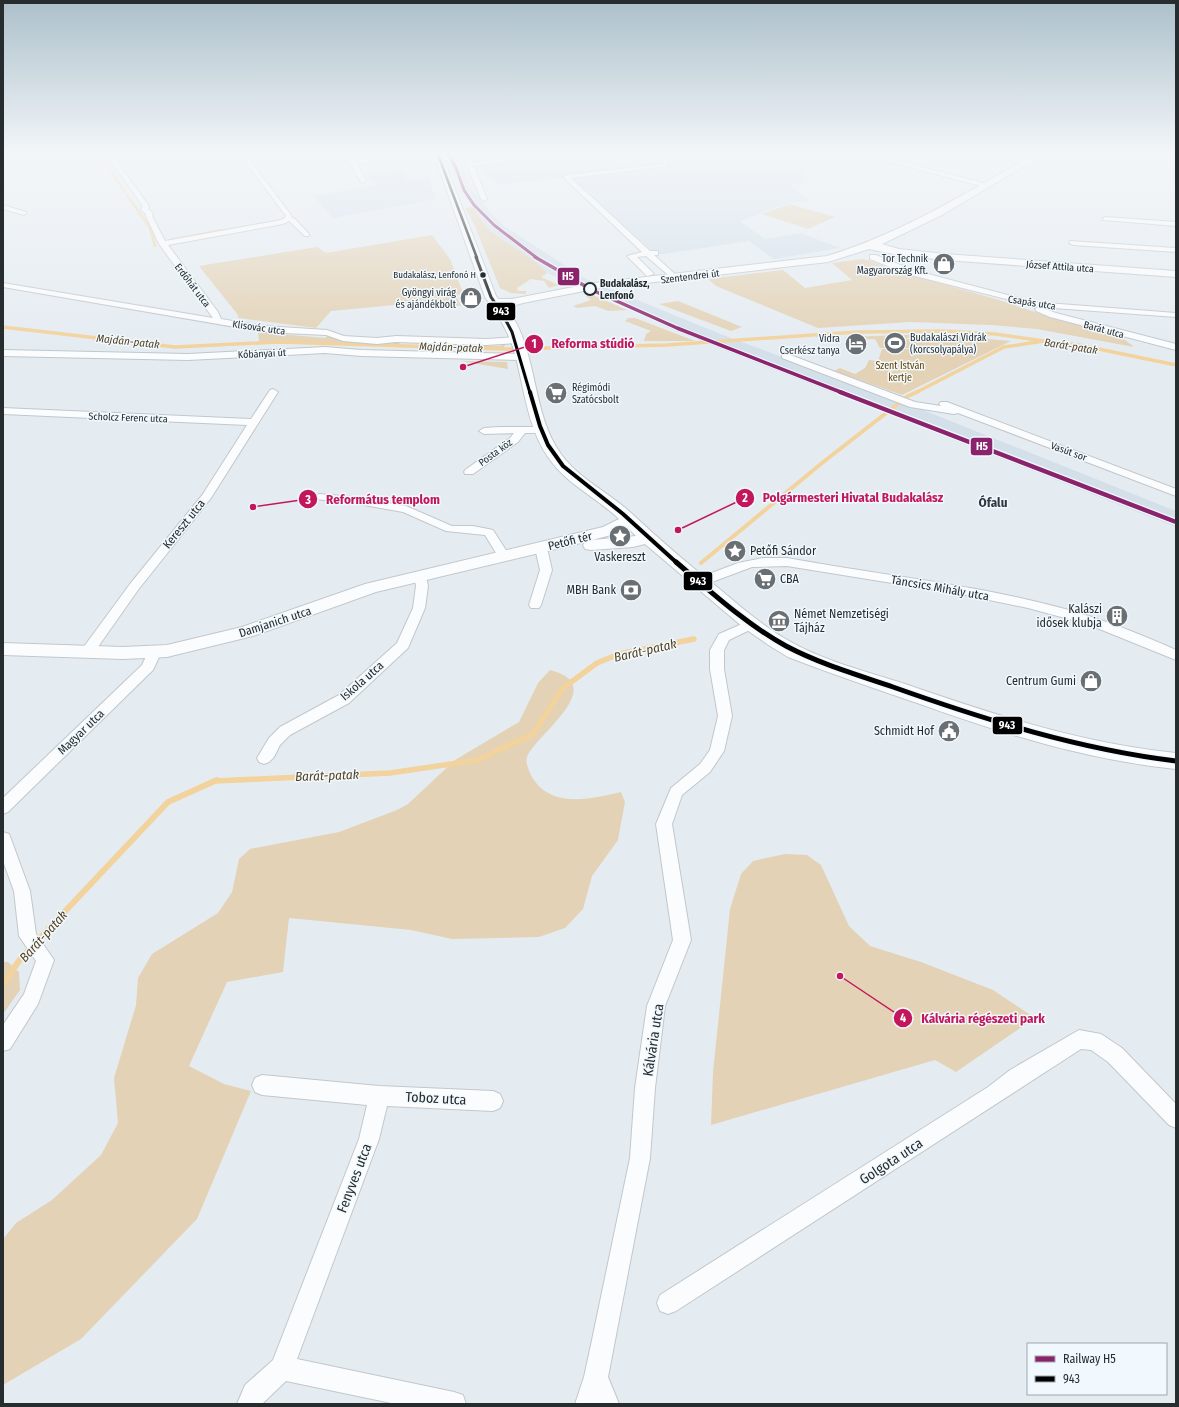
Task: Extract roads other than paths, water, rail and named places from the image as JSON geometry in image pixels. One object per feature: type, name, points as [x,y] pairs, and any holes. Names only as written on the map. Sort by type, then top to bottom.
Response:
[{"type":"main road","points":[[462,218],[490,290],[491,297],[500,306],[518,348],[542,430],[552,451],[564,467],[629,520],[648,538],[751,624],[776,643],[795,652],[993,723],[1090,748],[1133,756],[1176,761]]},
{"type":"main road","points":[[828,259],[870,253],[928,218]]},
{"type":"main road","points":[[889,255],[889,243],[907,230]]},
{"type":"main road","name":"Szentendrei út","points":[[514,300],[587,287],[828,259],[858,250],[860,254],[870,253]]},
{"type":"main road","name":"József Attila utca","points":[[870,253],[1176,274]]},
{"type":"main road","points":[[490,290],[514,300]]},
{"type":"main road","points":[[500,306],[514,300]]},
{"type":"main road","name":"Petőfi tér","points":[[541,548],[609,531],[629,520]]},
{"type":"main road","name":"Petőfi tér","points":[[541,548],[633,542],[648,538]]},
{"type":"main road","name":"Damjanich utca","points":[[3,649],[154,653],[204,643],[246,632],[371,588],[503,555],[541,548]]},
{"type":"street","name":"Erdőhát utca","points":[[150,218],[163,244],[217,317],[216,321]]},
{"type":"street","points":[[610,218],[674,278]]},
{"type":"street","points":[[163,244],[283,222],[288,219],[293,220],[307,235]]},
{"type":"street","points":[[1105,220],[1176,224]]},
{"type":"street","points":[[1073,243],[1176,250]]},
{"type":"street","points":[[650,274],[631,256],[660,252]]},
{"type":"street","name":"Csapás utca","points":[[889,255],[910,272],[1034,304],[1176,315]]},
{"type":"street","name":"Klisovác utca","points":[[3,285],[269,330],[331,334],[343,338],[377,341],[400,339],[486,342],[518,348]]},
{"type":"street","name":"Barát utca","points":[[1034,304],[1044,312],[1053,315],[1176,347]]},
{"type":"street","name":"Kőbányai út","points":[[3,353],[188,357],[325,350],[361,353],[518,348]]},
{"type":"street","name":"Vasút sor","points":[[785,356],[908,402],[935,409],[960,411]]},
{"type":"street","name":"Kereszt utca","points":[[88,651],[134,586],[207,496],[252,422],[273,392]]},
{"type":"street","name":"Vasút sor","points":[[944,404],[1176,493]]},
{"type":"street","name":"Scholcz Ferenc utca","points":[[3,411],[252,422]]},
{"type":"street","points":[[484,431],[502,428],[521,431],[542,430]]},
{"type":"street","name":"Posta köz","points":[[469,472],[514,440],[521,431]]},
{"type":"street","points":[[319,497],[353,500],[406,509],[450,529],[473,529],[489,532],[503,555]]},
{"type":"street","points":[[535,605],[546,570],[541,548]]},
{"type":"street","name":"Táncsics Mihály utca","points":[[700,582],[752,562],[772,560],[998,598],[1062,612],[1123,633],[1176,655]]},
{"type":"street","name":"Iskola utca","points":[[264,758],[269,753],[274,742],[285,731],[344,699],[403,645],[419,608],[422,586],[420,576]]},
{"type":"street","name":"Kálvária utca","points":[[587,1404],[596,1377],[640,1158],[646,1088],[656,1006],[682,940],[664,824],[676,792],[705,768],[717,751],[725,716],[717,669],[717,650],[724,637],[751,624]]},
{"type":"street","name":"Magyar utca","points":[[3,808],[148,666],[154,653]]},
{"type":"street","points":[[3,839],[22,891],[28,936],[45,960],[32,998],[3,1042]]},
{"type":"street","name":"Golgota utca","points":[[668,1303],[996,1094],[1018,1077],[1078,1039],[1094,1041],[1115,1055],[1176,1118]]},
{"type":"street","points":[[262,1085],[379,1096]]},
{"type":"street","name":"Toboz utca","points":[[379,1096],[493,1101]]},
{"type":"street","name":"Fenyves utca","points":[[249,1404],[254,1394],[282,1368],[368,1139],[379,1096]]},
{"type":"street","points":[[282,1368],[454,1404]]},
{"type":"street","points":[[596,1377],[607,1404]]},
{"type":"waterway","points":[[143,218],[150,228],[155,246]]},
{"type":"waterway","points":[[171,240],[222,230]]},
{"type":"waterway","name":"Majdán-patak","points":[[3,327],[175,347],[278,342],[505,349],[667,345],[857,332],[945,331],[995,334],[1044,341]]},
{"type":"waterway","name":"Barát-patak","points":[[917,392],[1004,347],[1044,341]]},
{"type":"waterway","name":"Barát-patak","points":[[1044,341],[1079,345],[1176,365]]},
{"type":"waterway","name":"Barát-patak","points":[[701,563],[822,463],[908,396],[917,392]]},
{"type":"waterway","name":"Barát-patak","points":[[215,781],[390,773],[478,760],[533,734],[563,688],[597,663],[619,654],[694,639]]},
{"type":"waterway","name":"Barát-patak","points":[[3,984],[21,958],[168,802],[217,780]]},
{"type":"rail line","name":"H5","points":[[487,218],[535,257],[592,290],[677,328],[1176,522]]},
{"type":"place","name":"Tor Technik Magyarország Kft.","points":[[944,264]]},
{"type":"place","name":"Budakalász, Lenfonó H","points":[[483,275]]},
{"type":"place","name":"Budakalász, Lenfonó","points":[[590,289]]},
{"type":"place","name":"Gyöngyi virág és ajándékbolt","points":[[471,298]]},
{"type":"place","name":"Budakalászi Vidrák (korcsolyapálya)","points":[[895,343]]},
{"type":"place","name":"Vidra Cserkész tanya","points":[[856,344]]},
{"type":"place","name":"Reforma stúdió","points":[[463,367]]},
{"type":"place","name":"Régimódi Szatócsbolt","points":[[556,393]]},
{"type":"place","name":"Református templom","points":[[253,507]]},
{"type":"place","name":"Polgármesteri Hivatal Budakalász","points":[[678,530]]},
{"type":"place","name":"Vaskereszt","points":[[620,536]]},
{"type":"place","name":"Petőfi Sándor","points":[[735,551]]},
{"type":"place","name":"CBA","points":[[765,579]]},
{"type":"place","name":"MBH Bank","points":[[631,590]]},
{"type":"place","name":"Kalászi idősek klubja","points":[[1117,616]]},
{"type":"place","name":"Német Nemzetiségi Tájház","points":[[779,621]]},
{"type":"place","name":"Centrum Gumi","points":[[1091,681]]},
{"type":"place","name":"Schmidt Hof","points":[[949,731]]},
{"type":"place","name":"Kálvária régészeti park","points":[[840,976]]},
{"type":"district","name":"Ófalu","points":[[993,502]]},
{"type":"park label","name":"Szent István kertje","points":[[900,370]]}]
